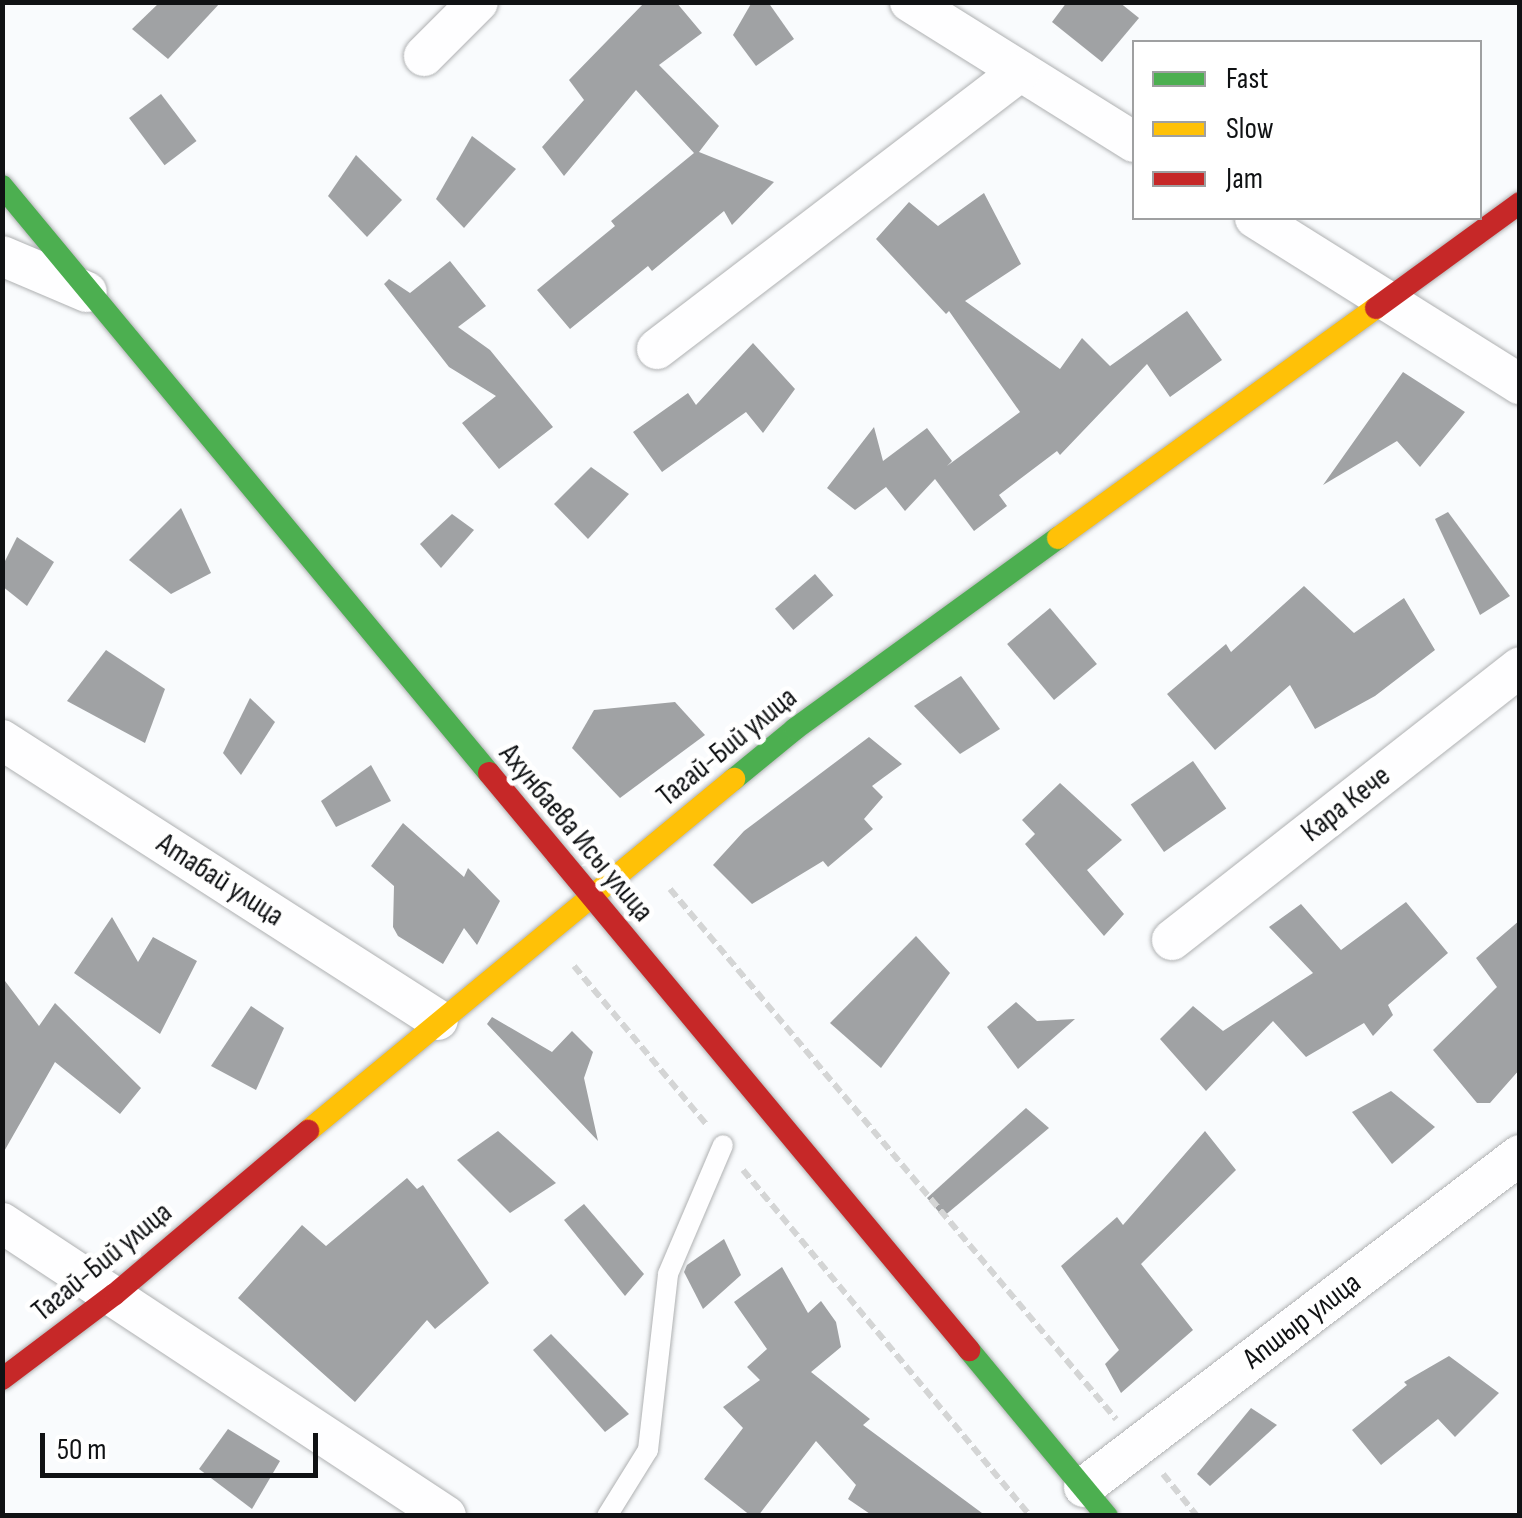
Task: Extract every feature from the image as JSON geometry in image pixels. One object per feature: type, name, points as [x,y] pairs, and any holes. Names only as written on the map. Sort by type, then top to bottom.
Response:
[{"type":"street","points":[[424,56],[478,2]]},
{"type":"street","points":[[910,2],[1132,141]]},
{"type":"street","points":[[657,349],[1020,71]]},
{"type":"street","name":"Ахунбаева Исы улица","points":[[2,186],[1096,1501]]},
{"type":"street","name":"Тагай-Бий улица","points":[[2,1378],[115,1294],[438,1020],[795,729],[1520,203]]},
{"type":"street","points":[[1258,220],[1520,384]]},
{"type":"street","points":[[2,256],[87,292]]},
{"type":"street","name":"Кара Кече","points":[[1172,940],[1520,667]]},
{"type":"street","name":"Атабай улица","points":[[2,740],[438,1020]]},
{"type":"street","name":"Апшыр улица","points":[[1096,1501],[1138,1446],[1520,1155]]},
{"type":"street","points":[[2,1223],[446,1516]]},
{"type":"lane","points":[[606,1516],[648,1450],[668,1274],[723,1145]]},
{"type":"path","points":[[668,887],[1197,1516]]},
{"type":"path","points":[[575,966],[1030,1516]]},
{"type":"building","points":[[160,2],[221,2],[168,59],[132,29]]},
{"type":"building","points":[[645,2],[676,2],[702,33],[659,65],[719,126],[699,152],[774,182],[732,225],[724,211],[652,271],[648,266],[570,329],[537,290],[615,226],[611,221],[694,153],[636,90],[564,176],[542,147],[584,100],[569,80]]},
{"type":"building","points":[[752,2],[768,2],[794,39],[756,66],[733,35]]},
{"type":"building","points":[[1067,2],[1119,2],[1139,18],[1102,62],[1052,22]]},
{"type":"building","points":[[161,94],[197,141],[165,165],[129,118]]},
{"type":"building","points":[[472,136],[516,169],[464,228],[436,199]]},
{"type":"building","points":[[356,155],[402,200],[367,237],[328,196]]},
{"type":"building","points":[[984,193],[1021,264],[965,301],[1060,369],[1082,338],[1110,366],[1187,311],[1222,360],[1170,397],[1147,364],[1060,455],[1057,451],[999,495],[1007,506],[974,531],[935,479],[905,511],[886,487],[855,510],[827,488],[874,427],[883,461],[927,428],[952,461],[947,466],[1020,412],[949,311],[946,314],[876,239],[909,202],[938,226]]},
{"type":"building","points":[[450,261],[486,306],[458,327],[490,350],[553,427],[499,469],[462,423],[496,396],[449,367],[384,284],[389,279],[410,293]]},
{"type":"building","points":[[753,343],[795,389],[763,433],[746,412],[662,472],[633,432],[688,393],[696,405]]},
{"type":"building","points":[[1403,372],[1465,412],[1420,467],[1397,441],[1323,485]]},
{"type":"building","points":[[591,467],[629,494],[588,539],[554,504]]},
{"type":"building","points":[[181,508],[211,573],[171,594],[129,560]]},
{"type":"building","points":[[1448,512],[1510,596],[1480,615],[1435,519]]},
{"type":"building","points":[[452,514],[474,530],[441,568],[420,544]]},
{"type":"building","points":[[17,537],[54,562],[27,606],[2,586],[2,567]]},
{"type":"building","points":[[815,574],[833,595],[793,630],[775,609]]},
{"type":"building","points":[[1304,586],[1354,633],[1404,598],[1435,650],[1375,696],[1315,729],[1290,685],[1215,750],[1167,694],[1226,644],[1231,652]]},
{"type":"building","points":[[1050,608],[1097,664],[1054,700],[1007,644]]},
{"type":"building","points":[[106,650],[165,689],[145,743],[67,701]]},
{"type":"building","points":[[961,676],[1000,729],[960,754],[914,706]]},
{"type":"building","points":[[250,698],[275,722],[241,775],[223,753]]},
{"type":"building","points":[[675,702],[705,735],[620,798],[572,748],[594,710]]},
{"type":"building","points":[[869,737],[902,764],[872,786],[883,797],[864,819],[873,829],[828,867],[823,861],[752,904],[713,865],[744,831]]},
{"type":"building","points":[[1193,761],[1226,809],[1164,852],[1131,805]]},
{"type":"building","points":[[371,765],[391,801],[336,827],[321,801]]},
{"type":"building","points":[[1060,783],[1122,840],[1087,870],[1124,914],[1104,936],[1025,844],[1035,834],[1022,820]]},
{"type":"building","points":[[403,823],[464,877],[468,868],[500,901],[477,945],[464,928],[443,964],[398,936],[393,927],[394,886],[371,866]]},
{"type":"building","points":[[1406,902],[1448,953],[1388,1005],[1393,1015],[1373,1036],[1364,1023],[1306,1057],[1273,1021],[1206,1091],[1160,1039],[1193,1006],[1223,1031],[1313,973],[1269,927],[1301,904],[1341,950]]},
{"type":"building","points":[[112,917],[138,962],[153,937],[197,961],[160,1034],[74,973]]},
{"type":"building","points":[[1520,920],[1520,1069],[1490,1103],[1477,1103],[1433,1050],[1497,987],[1476,958]]},
{"type":"building","points":[[916,936],[950,973],[881,1068],[830,1023]]},
{"type":"building","points":[[2,977],[39,1026],[55,1003],[141,1088],[120,1114],[55,1062],[2,1155]]},
{"type":"building","points":[[1016,1002],[1037,1021],[1075,1019],[1018,1069],[987,1027]]},
{"type":"building","points":[[251,1006],[284,1028],[256,1090],[211,1066]]},
{"type":"building","points":[[492,1017],[552,1052],[572,1031],[593,1052],[584,1078],[598,1141],[487,1024]]},
{"type":"building","points":[[1391,1091],[1435,1127],[1392,1164],[1352,1112]]},
{"type":"building","points":[[1026,1108],[1049,1128],[943,1217],[927,1198]]},
{"type":"building","points":[[498,1131],[556,1183],[510,1213],[457,1160]]},
{"type":"building","points":[[1205,1131],[1236,1170],[1141,1264],[1193,1330],[1121,1393],[1105,1364],[1119,1350],[1061,1266],[1117,1217],[1123,1225]]},
{"type":"building","points":[[407,1178],[417,1189],[423,1185],[489,1283],[435,1329],[427,1320],[355,1402],[238,1298],[302,1225],[326,1246]]},
{"type":"building","points":[[584,1204],[644,1274],[625,1296],[564,1220]]},
{"type":"building","points":[[724,1239],[741,1275],[703,1309],[684,1272],[687,1265]]},
{"type":"building","points":[[782,1267],[808,1313],[821,1301],[836,1322],[841,1347],[811,1372],[870,1419],[863,1425],[986,1516],[873,1516],[848,1499],[856,1485],[816,1441],[758,1516],[751,1516],[704,1479],[743,1428],[723,1407],[760,1380],[747,1367],[767,1349],[734,1302]]},
{"type":"building","points":[[551,1334],[629,1414],[605,1432],[533,1350]]},
{"type":"building","points":[[1449,1356],[1499,1393],[1455,1437],[1438,1419],[1381,1465],[1352,1430],[1407,1385],[1404,1382]]},
{"type":"building","points":[[1251,1408],[1277,1425],[1210,1486],[1197,1474]]},
{"type":"building","points":[[228,1429],[280,1461],[252,1509],[199,1469]]},
{"type":"traffic: fast","points":[[2,186],[489,773]]},
{"type":"traffic: fast","points":[[734,779],[795,729],[1058,538]]},
{"type":"traffic: fast","points":[[969,1350],[1107,1516]]},
{"type":"traffic: slow","points":[[1058,538],[1376,308]]},
{"type":"traffic: slow","points":[[308,1131],[734,779]]},
{"type":"traffic: jam","points":[[1376,308],[1520,203]]},
{"type":"traffic: jam","points":[[489,773],[969,1350]]},
{"type":"traffic: jam","points":[[2,1379],[115,1294],[308,1131]]}]
